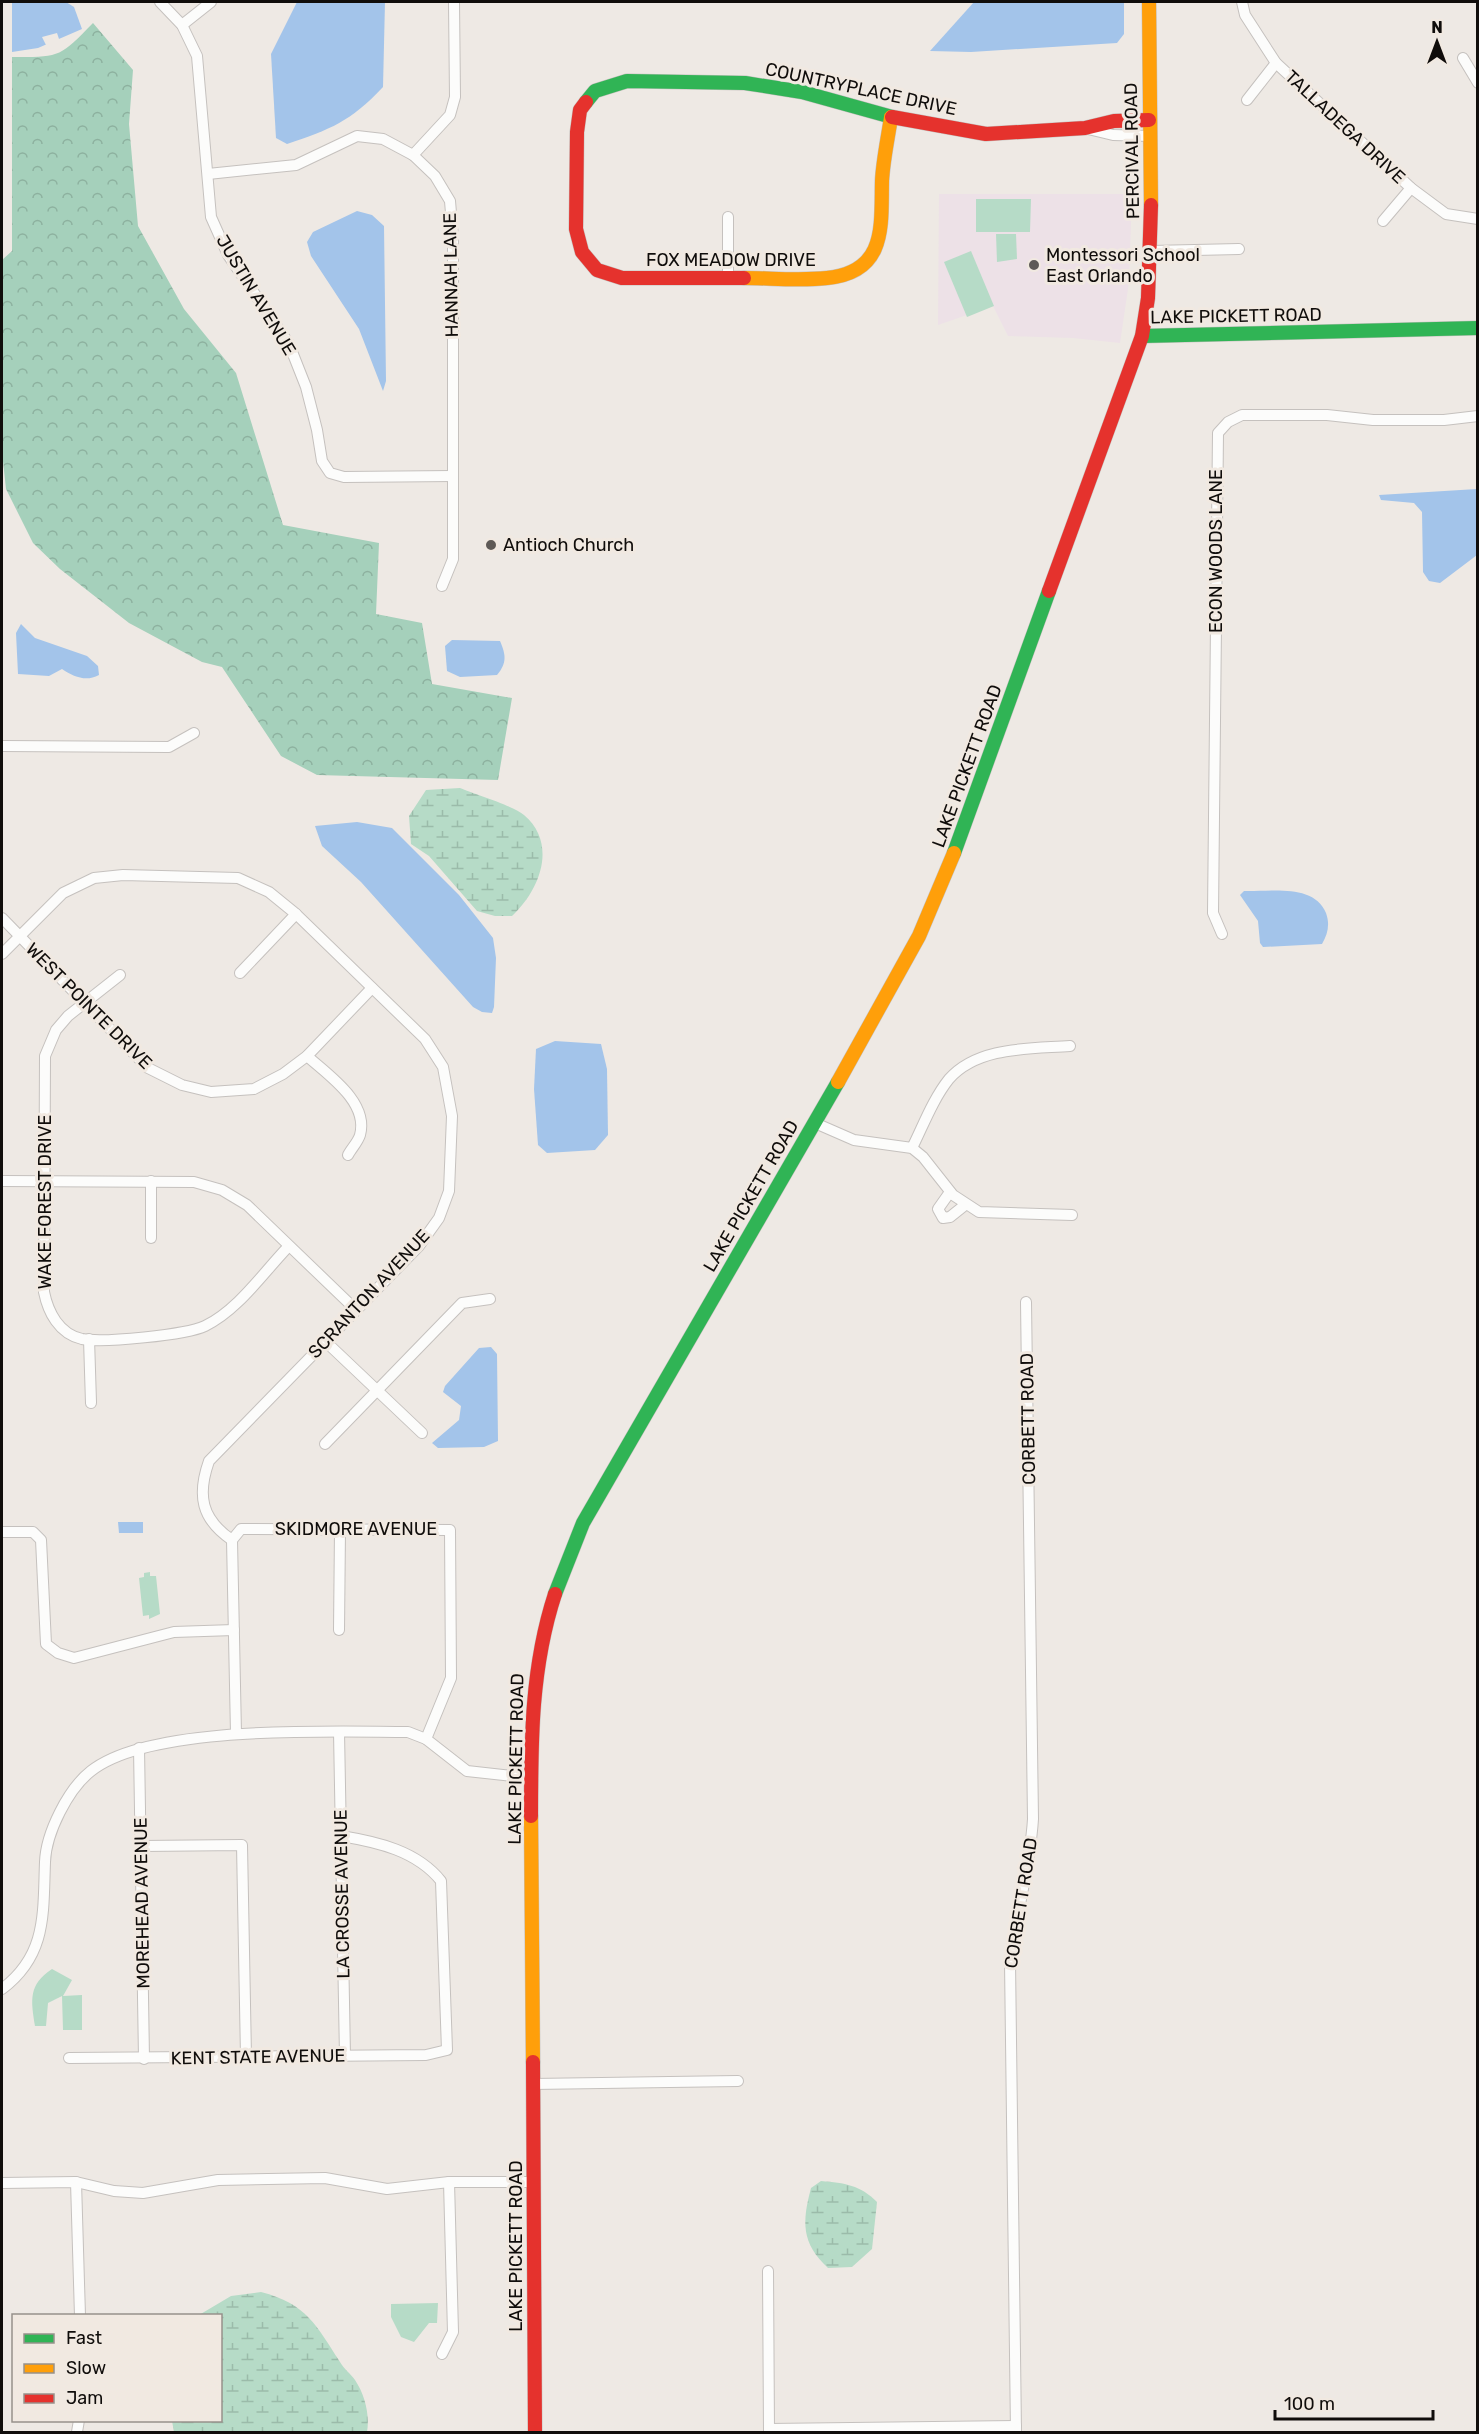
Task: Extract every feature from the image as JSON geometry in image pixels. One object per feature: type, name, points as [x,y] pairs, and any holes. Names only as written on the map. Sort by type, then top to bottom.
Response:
[{"type":"main road","name":"PERCIVAL ROAD","points":[[1142,336],[1148,298],[1151,251],[1149,2]]},
{"type":"main road","name":"COUNTRYPLACE DRIVE","points":[[622,278],[597,270],[582,252],[576,229],[580,110],[595,91],[627,81],[746,83],[802,92],[891,117],[986,134],[1085,128],[1114,121],[1149,120]]},
{"type":"main road","name":"FOX MEADOW DRIVE","points":[[622,278],[828,278],[856,270],[874,252],[882,229],[882,178],[891,117]]},
{"type":"main road","name":"LAKE PICKETT ROAD","points":[[535,2433],[531,1778],[535,1675],[546,1619],[565,1562],[607,1480],[902,970],[943,881],[1142,336],[1478,328]]},
{"type":"street","name":"JUSTIN AVENUE","points":[[160,2],[182,25],[197,56],[211,217],[228,255],[289,344],[306,387],[322,461],[330,472],[344,477],[453,476]]},
{"type":"street","points":[[182,25],[211,2]]},
{"type":"street","points":[[413,155],[450,115],[455,97],[454,2]]},
{"type":"street","name":"TALLADEGA DRIVE","points":[[1242,2],[1245,15],[1276,63],[1411,188],[1446,214],[1478,219]]},
{"type":"street","points":[[1463,58],[1478,83]]},
{"type":"street","points":[[1247,100],[1276,63]]},
{"type":"street","name":"COUNTRYPLACE DRIVE","points":[[1085,128],[1113,135],[1149,136]]},
{"type":"street","name":"HANNAH LANE","points":[[208,174],[296,165],[357,136],[383,139],[413,155],[435,176],[450,201],[453,237],[453,559],[442,586]]},
{"type":"street","points":[[1383,221],[1411,188]]},
{"type":"street","points":[[728,217],[729,277]]},
{"type":"street","points":[[1151,251],[1239,249]]},
{"type":"street","name":"ECON WOODS LANE","points":[[1221,934],[1213,914],[1218,433],[1228,422],[1242,415],[1327,415],[1373,420],[1444,420],[1478,416]]},
{"type":"street","points":[[2,746],[169,747],[194,733]]},
{"type":"street","name":"SCRANTON AVENUE","points":[[2,954],[18,935],[63,893],[94,878],[123,875],[238,878],[269,892],[296,914],[425,1039],[443,1067],[452,1116],[452,1168],[449,1191],[439,1218],[419,1246],[209,1461],[201,1484],[207,1515],[221,1533],[232,1540]]},
{"type":"street","points":[[240,973],[296,914]]},
{"type":"street","name":"WEST POINTE DRIVE","points":[[2,918],[148,1068],[182,1085],[211,1092],[254,1089],[283,1074],[308,1056],[372,988]]},
{"type":"street","name":"WAKE FOREST DRIVE","points":[[120,975],[83,1001],[56,1030],[45,1056],[44,1292],[48,1313],[60,1326],[81,1339],[172,1335],[206,1326],[228,1310],[288,1247]]},
{"type":"street","points":[[912,1149],[950,1079],[974,1060],[1006,1051],[1071,1046]]},
{"type":"street","points":[[308,1056],[349,1095],[361,1117],[360,1135],[348,1155]]},
{"type":"street","points":[[814,1123],[854,1140],[912,1149],[923,1157],[950,1192],[965,1205],[986,1214],[1072,1215]]},
{"type":"street","points":[[2,1181],[194,1182],[222,1190],[247,1204],[288,1247],[355,1309]]},
{"type":"street","points":[[151,1181],[151,1238]]},
{"type":"street","points":[[950,1192],[940,1204],[940,1215],[950,1217],[965,1205]]},
{"type":"street","points":[[325,1444],[462,1303],[490,1299]]},
{"type":"street","name":"CORBETT ROAD","points":[[1016,2429],[1010,1962],[1016,1914],[1031,1853],[1033,1819],[1026,1302]]},
{"type":"street","points":[[89,1339],[91,1403]]},
{"type":"street","points":[[325,1341],[422,1433]]},
{"type":"street","name":"SKIDMORE AVENUE","points":[[232,1540],[241,1529],[450,1530],[451,1678],[426,1739]]},
{"type":"street","points":[[339,1630],[340,1530]]},
{"type":"street","points":[[2,1532],[33,1532],[41,1540],[46,1644],[58,1653],[74,1658],[174,1632],[234,1630]]},
{"type":"street","points":[[232,1540],[236,1734]]},
{"type":"street","name":"LA CROSSE AVENUE","points":[[339,1732],[345,2056]]},
{"type":"street","points":[[2,1989],[16,1978],[31,1958],[40,1936],[45,1858],[53,1826],[62,1809],[90,1771],[139,1748],[236,1734],[408,1732],[426,1739],[467,1771],[531,1778]]},
{"type":"street","name":"MOREHEAD AVENUE","points":[[139,1748],[144,2059]]},
{"type":"street","name":"KENT STATE AVENUE","points":[[69,2058],[426,2055],[447,2050],[441,1881],[430,1868],[410,1855],[372,1841],[341,1836]]},
{"type":"street","points":[[142,1846],[242,1845],[246,2057]]},
{"type":"street","points":[[533,2084],[738,2082]]},
{"type":"street","points":[[2,2183],[76,2182],[114,2191],[143,2193],[218,2180],[325,2178],[387,2189],[449,2182],[533,2182]]},
{"type":"street","points":[[76,2182],[80,2314]]},
{"type":"street","points":[[442,2354],[453,2332],[449,2182]]},
{"type":"street","points":[[768,2271],[769,2431],[1016,2429]]},
{"type":"shaded area","name":"Montessori School East Orlando","points":[[939,194],[1132,194],[1129,282],[1120,343],[1073,338],[1008,336],[993,306],[938,325]]},
{"type":"green space","points":[[93,23],[133,70],[129,124],[138,226],[184,309],[236,373],[283,525],[379,543],[376,614],[422,623],[432,684],[512,698],[498,780],[317,775],[281,756],[222,667],[202,662],[129,623],[60,569],[33,543],[6,489],[2,452],[2,260],[12,251],[12,57],[40,57],[58,53],[73,43]]},
{"type":"green space","points":[[976,199],[1031,199],[1030,232],[976,232]]},
{"type":"green space","points":[[996,234],[1016,234],[1017,259],[997,262]]},
{"type":"green space","points":[[971,251],[994,306],[967,317],[944,262]]},
{"type":"green space","points":[[460,788],[503,804],[524,815],[540,839],[543,853],[537,880],[522,905],[512,916],[495,916],[477,911],[429,856],[411,844],[409,816],[426,790]]},
{"type":"green space","points":[[150,1572],[150,1576],[156,1576],[160,1614],[149,1619],[149,1615],[143,1616],[139,1578],[144,1577],[144,1573]]},
{"type":"green space","points":[[52,1969],[72,1980],[63,1996],[82,1995],[82,2030],[63,2030],[62,1996],[48,2003],[46,2026],[35,2026],[32,2001],[35,1987]]},
{"type":"green space","points":[[821,2181],[852,2186],[871,2196],[877,2202],[872,2249],[852,2267],[828,2268],[819,2259],[808,2241],[805,2222],[808,2200],[811,2188]]},
{"type":"green space","points":[[261,2292],[289,2303],[309,2318],[362,2392],[367,2412],[367,2432],[174,2432],[172,2422],[222,2422],[222,2314],[201,2314],[231,2296]]},
{"type":"green space","points":[[438,2303],[437,2323],[429,2323],[414,2342],[401,2337],[391,2317],[391,2304]]},
{"type":"water","points":[[12,2],[66,2],[74,7],[82,29],[38,48],[12,52]]},
{"type":"water","points":[[297,2],[385,2],[383,87],[360,109],[339,123],[287,144],[276,138],[271,54]]},
{"type":"water","points":[[974,2],[1124,2],[1124,34],[1117,43],[971,52],[930,51]]},
{"type":"water","points":[[357,211],[372,215],[384,226],[386,381],[383,391],[359,329],[311,256],[307,242],[313,232]]},
{"type":"water","points":[[1477,489],[1477,555],[1440,583],[1429,581],[1423,572],[1422,512],[1414,503],[1381,500],[1379,495]]},
{"type":"water","points":[[21,624],[35,638],[87,656],[98,666],[99,675],[80,678],[62,669],[49,676],[18,674],[16,633]]},
{"type":"water","points":[[452,640],[500,641],[504,659],[503,667],[497,675],[460,677],[447,671],[445,646]]},
{"type":"water","points":[[357,822],[392,828],[459,895],[493,938],[496,958],[492,1013],[482,1012],[473,1007],[361,882],[322,846],[315,826]]},
{"type":"water","points":[[1244,891],[1290,891],[1312,897],[1320,903],[1328,921],[1328,929],[1322,944],[1263,947],[1260,943],[1258,921],[1240,895]]},
{"type":"water","points":[[555,1041],[601,1044],[607,1069],[608,1135],[595,1150],[547,1153],[538,1145],[534,1089],[536,1049]]},
{"type":"water","points":[[491,1347],[497,1354],[498,1441],[484,1447],[438,1448],[432,1443],[459,1420],[461,1406],[443,1392],[445,1386],[479,1348]]},
{"type":"water","points":[[118,1522],[143,1522],[143,1533],[119,1533]]},
{"type":"pier","points":[[57,33],[60,42],[47,47],[42,37]]},
{"type":"traffic: fast","points":[[586,102],[595,91],[627,81],[745,83],[802,92],[892,117]]},
{"type":"traffic: fast","points":[[1142,336],[1478,328]]},
{"type":"traffic: fast","points":[[954,853],[1049,591]]},
{"type":"traffic: fast","points":[[555,1594],[583,1523],[838,1082]]},
{"type":"traffic: slow","points":[[1149,2],[1151,205]]},
{"type":"traffic: slow","points":[[744,278],[827,278],[847,274],[861,267],[871,257],[880,230],[884,157],[891,117]]},
{"type":"traffic: slow","points":[[838,1082],[919,936],[954,853]]},
{"type":"traffic: slow","points":[[531,1816],[533,2062]]},
{"type":"traffic: jam","points":[[586,102],[580,110],[577,132],[576,229],[582,252],[597,270],[622,278],[744,278]]},
{"type":"traffic: jam","points":[[892,117],[986,134],[1085,128],[1114,121],[1149,120]]},
{"type":"traffic: jam","points":[[1049,591],[1142,336],[1148,298],[1151,205]]},
{"type":"traffic: jam","points":[[531,1816],[534,1704],[541,1649],[555,1594]]},
{"type":"traffic: jam","points":[[533,2062],[535,2432]]},
{"type":"place","name":"Montessori School East Orlando","points":[[1034,265]]},
{"type":"place","name":"Antioch Church","points":[[491,545]]}]
